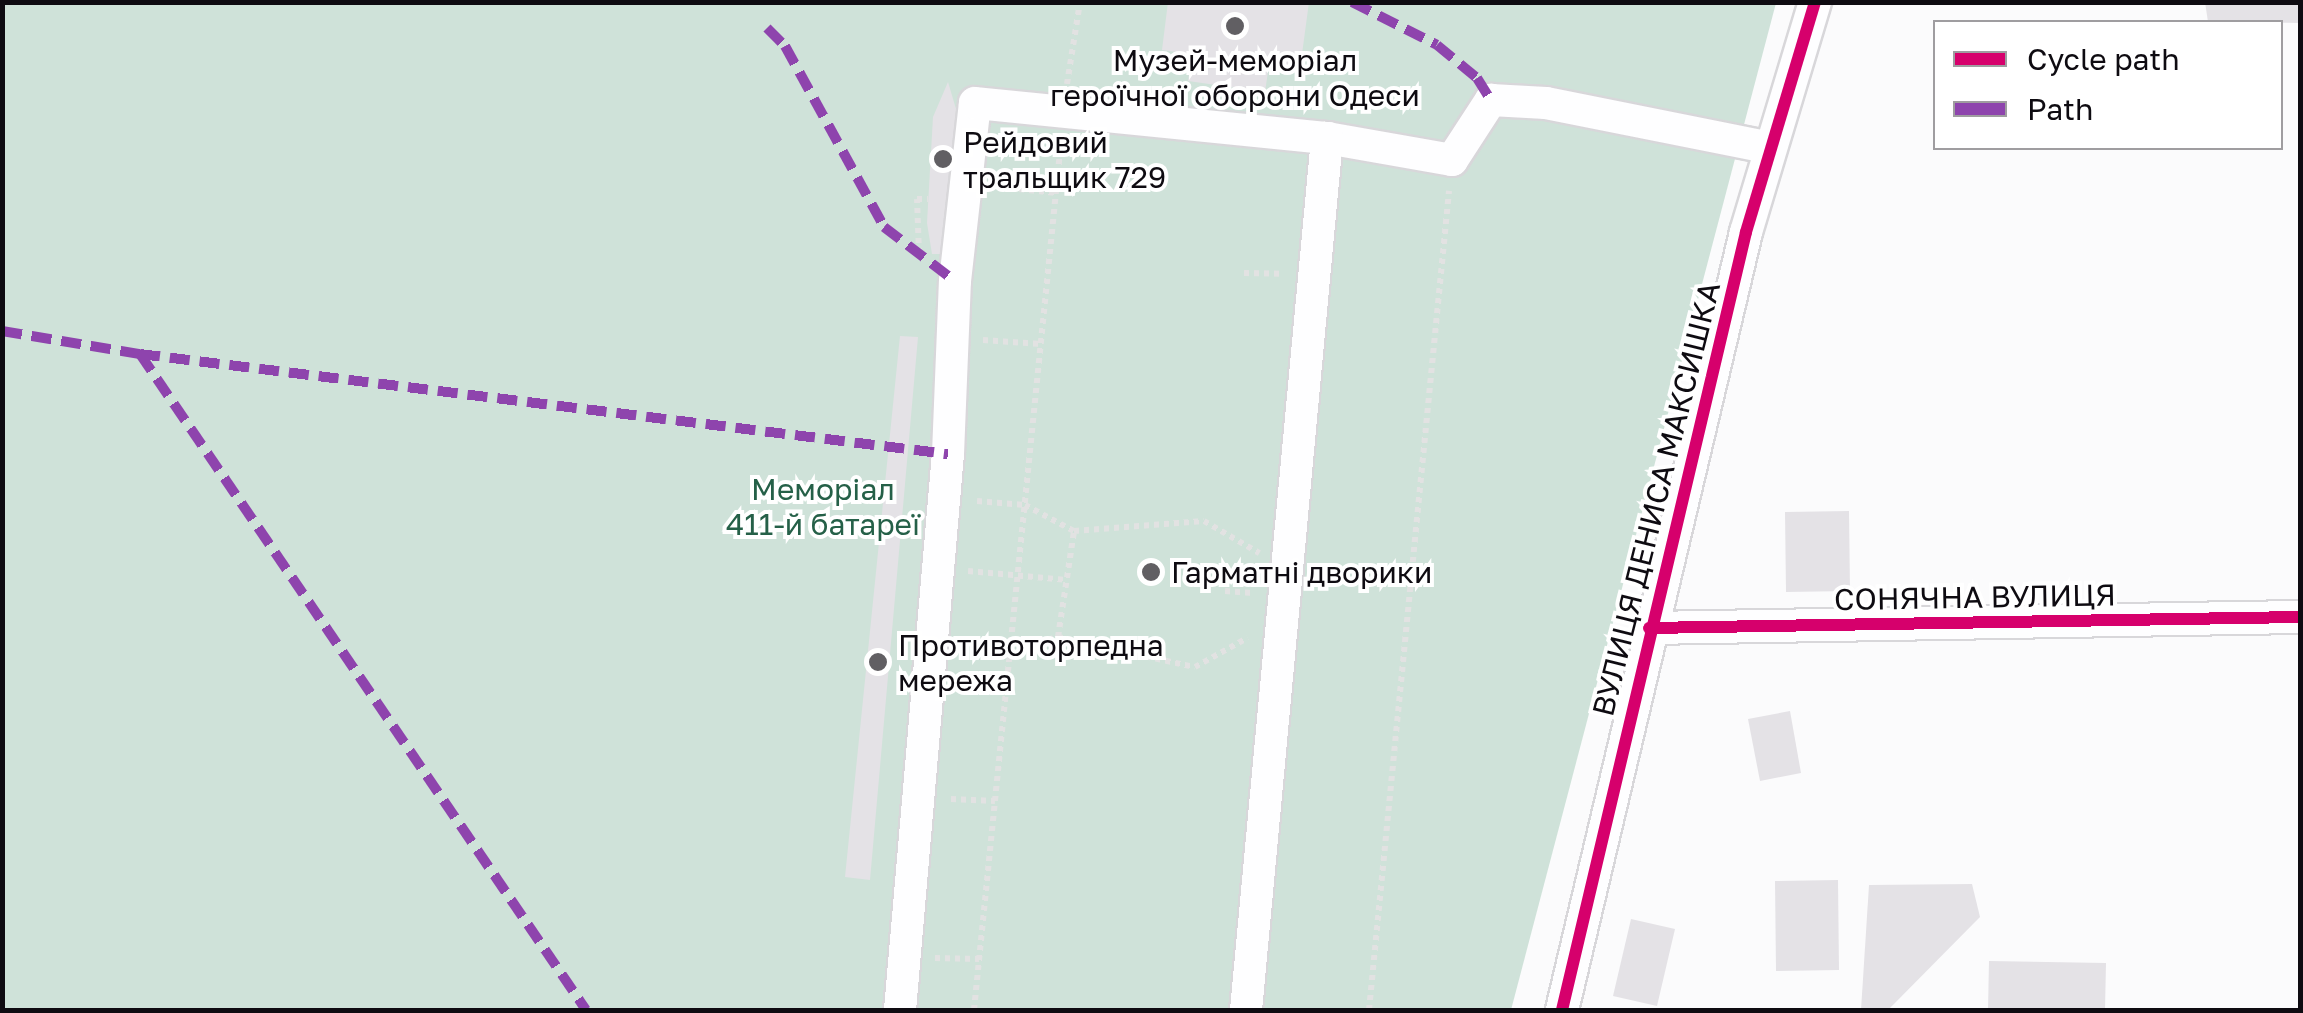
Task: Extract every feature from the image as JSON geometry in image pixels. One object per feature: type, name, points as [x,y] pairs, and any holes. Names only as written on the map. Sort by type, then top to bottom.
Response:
[{"type":"street","name":"ВУЛИЦЯ ДЕНИСА МАКСИШКА","points":[[1562,1010],[1650,628],[1771,148],[1814,2]]},
{"type":"street","points":[[900,1010],[975,103],[1327,138],[1452,160],[1490,100],[1546,103],[1771,148]]},
{"type":"street","points":[[1246,1010],[1327,138]]},
{"type":"street","name":"СОНЯЧНА ВУЛИЦЯ","points":[[1650,628],[2300,616]]},
{"type":"path","points":[[1369,1010],[1452,160]]},
{"type":"path","points":[[974,1010],[1059,171]]},
{"type":"path","points":[[966,184],[1057,193]]},
{"type":"path","points":[[919,253],[917,199],[928,199]]},
{"type":"path","points":[[953,337],[1042,344]]},
{"type":"path","points":[[944,498],[1025,505],[1074,530],[1204,521],[1286,569]]},
{"type":"path","points":[[1058,637],[1074,530]]},
{"type":"path","points":[[938,568],[1066,580]]},
{"type":"path","points":[[930,651],[1010,651],[1058,637],[1195,666],[1281,620]]},
{"type":"path","points":[[918,797],[995,801]]},
{"type":"path","points":[[905,957],[979,959]]},
{"type":"green space","name":"Меморіал 411-й батареї","points":[[2,3],[1776,3],[1511,1010],[3,1010]]},
{"type":"building","name":"Музей-меморіал героїчної оборони Одеси","points":[[1168,2],[1309,2],[1300,69],[1269,65],[1265,92],[1188,81],[1192,54],[1162,50]]},
{"type":"building","points":[[2205,2],[2300,2],[2300,23],[2208,20]]},
{"type":"building","name":"Рейдовий тральщик 729","points":[[948,82],[959,119],[945,254],[932,254],[927,223],[933,117]]},
{"type":"building","name":"Противоторпедна мережа","points":[[900,336],[918,337],[870,880],[845,877]]},
{"type":"building","points":[[1849,511],[1850,591],[1786,592],[1785,512]]},
{"type":"building","points":[[1790,711],[1801,773],[1760,781],[1748,719]]},
{"type":"building","points":[[1838,880],[1839,970],[1776,971],[1775,881]]},
{"type":"building","points":[[1972,884],[1980,917],[1888,1010],[1861,1010],[1869,885]]},
{"type":"building","points":[[1631,919],[1675,929],[1657,1006],[1613,996]]},
{"type":"building","points":[[1989,961],[2106,963],[2105,1010],[1988,1010]]},
{"type":"marked path","points":[[1352,2],[1437,45],[1477,78],[1491,100]]},
{"type":"marked path","points":[[767,28],[785,46],[884,227],[955,281]]},
{"type":"marked path","points":[[2,331],[140,354],[586,1010]]},
{"type":"marked path","points":[[140,354],[948,454]]},
{"type":"cycle path","points":[[1562,1010],[1746,232],[1815,2]]},
{"type":"cycle path","points":[[1649,628],[2300,617]]},
{"type":"place","name":"Музей-меморіал героїчної оборони Одеси","points":[[1235,26]]},
{"type":"place","name":"Рейдовий тральщик 729","points":[[943,159]]},
{"type":"place","name":"Гарматні дворики","points":[[1151,572]]},
{"type":"place","name":"Противоторпедна мережа","points":[[878,662]]}]
